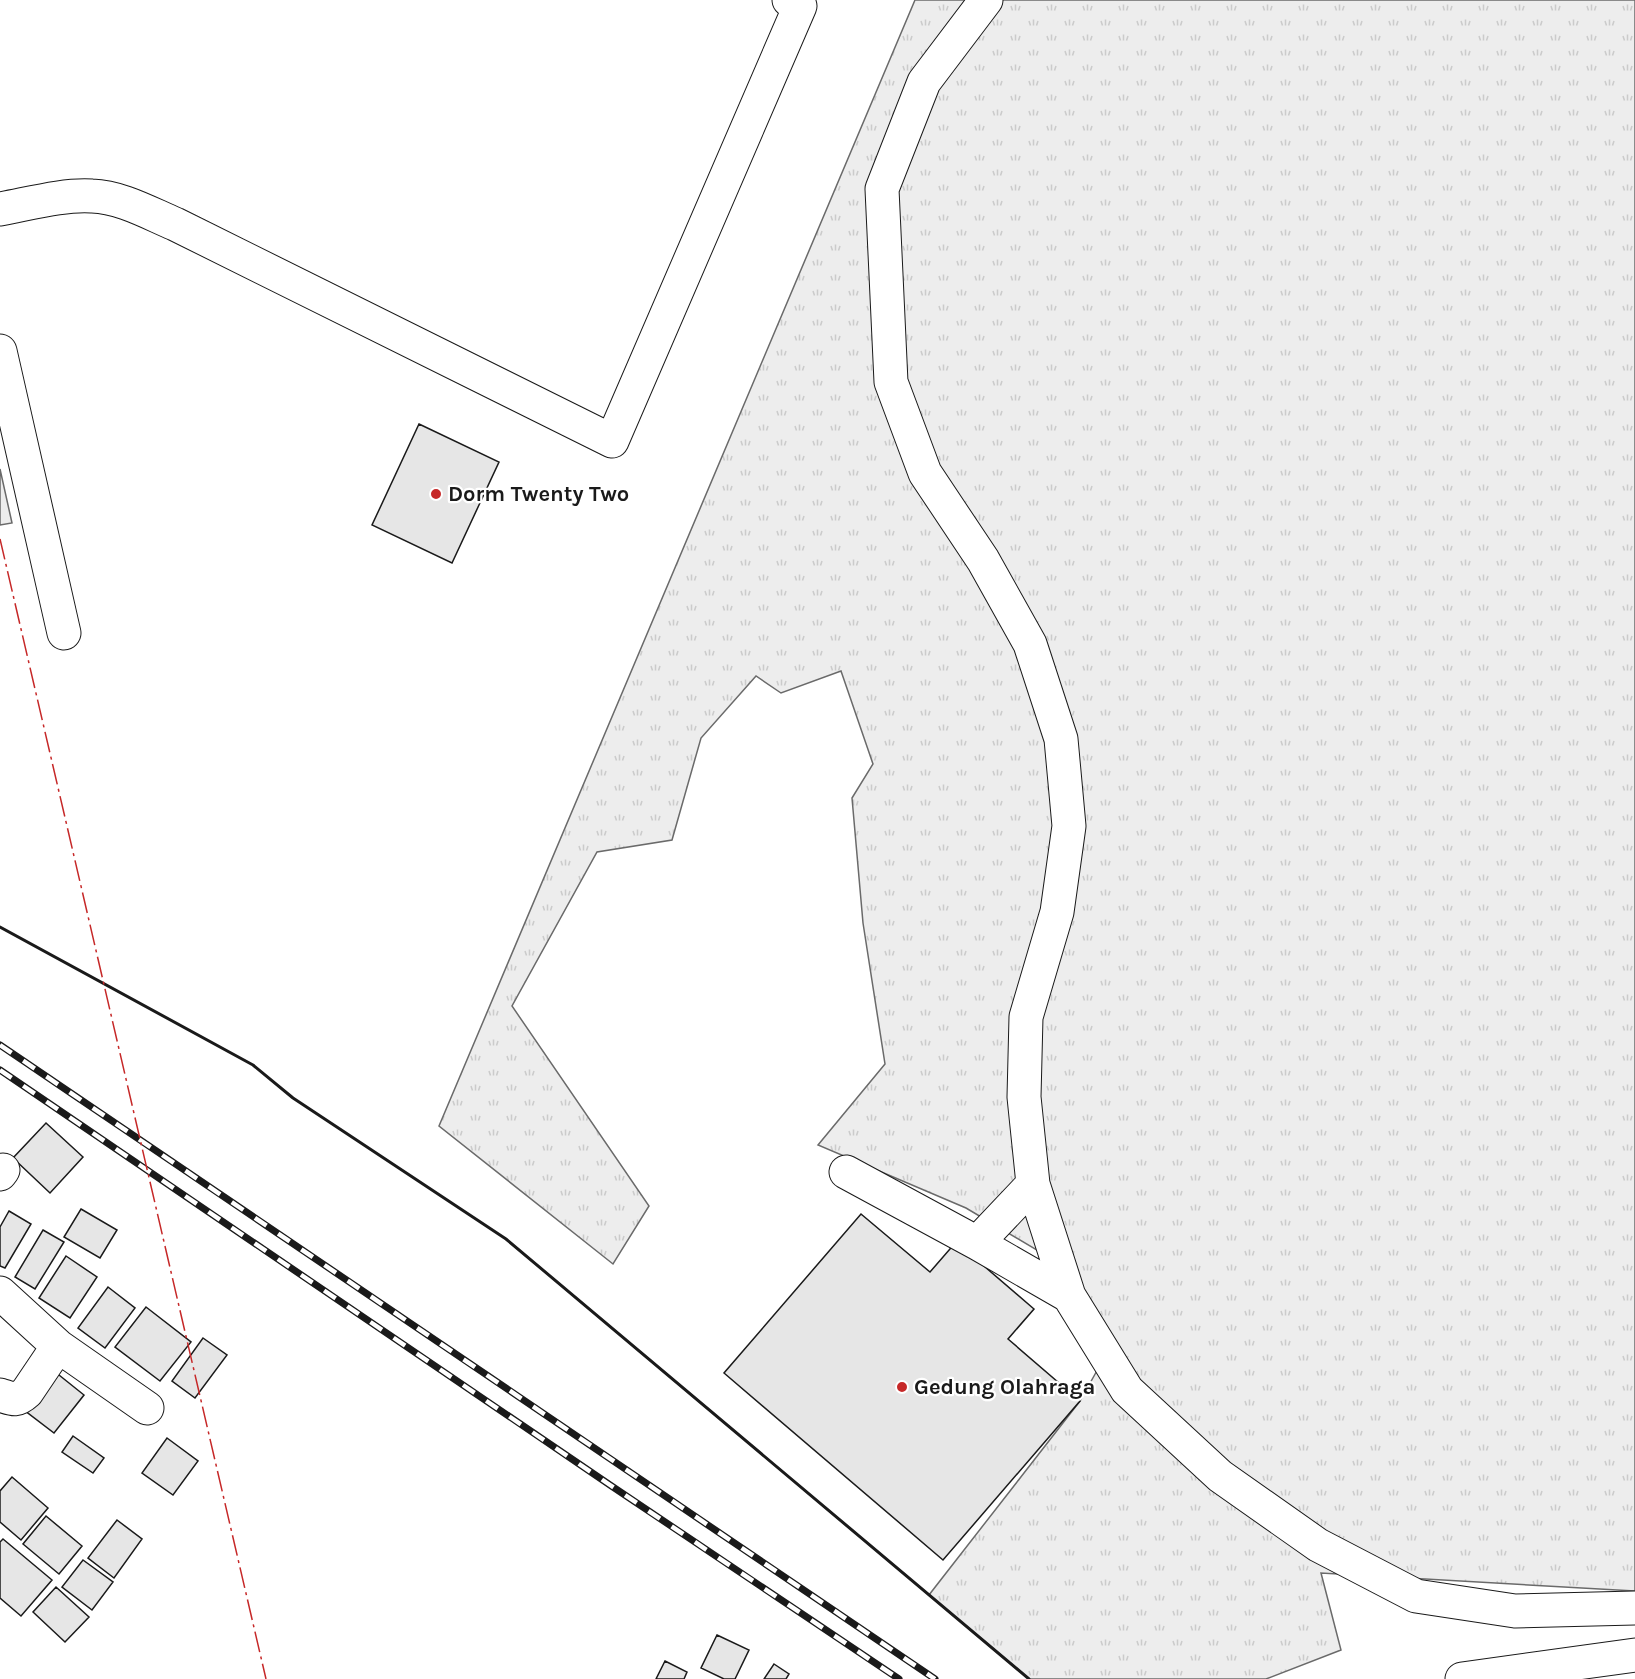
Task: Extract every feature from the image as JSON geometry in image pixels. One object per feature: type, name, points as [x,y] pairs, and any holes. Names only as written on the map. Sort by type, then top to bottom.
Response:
[{"type":"street","points":[[0,209],[75,196],[113,200],[139,209],[175,224],[612,441],[800,6],[789,0]]},
{"type":"street","points":[[986,0],[924,82],[882,189],[891,382],[925,473],[983,560],[1030,644],[1061,739],[1069,826],[1057,912],[1026,1017],[1024,1097],[1033,1184],[1069,1296],[1127,1390],[1220,1476],[1318,1545],[1416,1596],[1515,1611],[1635,1608]]},
{"type":"street","points":[[0,351],[64,633]]},
{"type":"street","points":[[846,1172],[1069,1296]]},
{"type":"street","points":[[977,1243],[1033,1184]]},
{"type":"street","points":[[0,1293],[58,1346],[147,1408]]},
{"type":"street","points":[[0,1395],[14,1399],[20,1398],[27,1392],[58,1346]]},
{"type":"street","points":[[1462,1679],[1635,1655]]},
{"type":"green space","points":[[915,0],[1635,0],[1635,1591],[1321,1573],[1341,1650],[1266,1679],[1029,1679],[929,1595],[1080,1401],[1099,1367],[1079,1275],[966,1208],[818,1145],[885,1064],[863,923],[852,798],[873,764],[841,671],[781,693],[756,676],[701,738],[672,840],[597,852],[512,1006],[649,1206],[613,1264],[439,1126]]},
{"type":"shaded area","points":[[0,469],[12,523],[0,525]]},
{"type":"building","name":"Dorm Twenty Two","points":[[419,424],[499,462],[452,563],[372,525]]},
{"type":"building","points":[[46,1123],[83,1157],[50,1193],[13,1158]]},
{"type":"building","points":[[81,1209],[117,1230],[100,1258],[64,1237]]},
{"type":"building","points":[[9,1211],[31,1224],[5,1268],[0,1266],[0,1227]]},
{"type":"building","name":"Gedung Olahraga","points":[[861,1214],[930,1272],[956,1242],[1034,1309],[1008,1339],[1080,1401],[943,1560],[724,1373]]},
{"type":"building","points":[[43,1230],[64,1242],[35,1289],[15,1277]]},
{"type":"building","points":[[66,1256],[97,1277],[70,1318],[39,1298]]},
{"type":"building","points":[[108,1287],[135,1308],[105,1348],[78,1328]]},
{"type":"building","points":[[146,1307],[191,1342],[160,1381],[115,1347]]},
{"type":"building","points":[[203,1338],[227,1355],[195,1398],[172,1381]]},
{"type":"building","points":[[54,1371],[84,1395],[54,1433],[24,1410]]},
{"type":"building","points":[[73,1436],[104,1458],[93,1473],[62,1452]]},
{"type":"building","points":[[167,1438],[198,1461],[173,1495],[142,1473]]},
{"type":"building","points":[[12,1477],[48,1508],[21,1540],[0,1522],[0,1491]]},
{"type":"building","points":[[46,1516],[82,1546],[59,1574],[23,1544]]},
{"type":"building","points":[[117,1520],[142,1539],[114,1578],[88,1558]]},
{"type":"building","points":[[3,1539],[52,1580],[21,1616],[0,1598],[0,1542]]},
{"type":"building","points":[[83,1560],[113,1582],[92,1610],[62,1587]]},
{"type":"building","points":[[56,1587],[89,1617],[65,1642],[33,1612]]},
{"type":"building","points":[[717,1635],[749,1650],[735,1679],[724,1679],[701,1668]]},
{"type":"building","points":[[665,1661],[687,1672],[684,1679],[656,1679]]},
{"type":"building","points":[[774,1664],[789,1674],[786,1679],[764,1679]]},
{"type":"railway","points":[[0,1045],[935,1679]]},
{"type":"railway","points":[[0,1070],[899,1679]]},
{"type":"wall","points":[[0,927],[253,1065],[293,1098],[506,1239],[1029,1679]]},
{"type":"power","points":[[0,539],[266,1679]]},
{"type":"place","name":"Dorm Twenty Two","points":[[436,494]]},
{"type":"place","name":"Gedung Olahraga","points":[[902,1387]]}]
